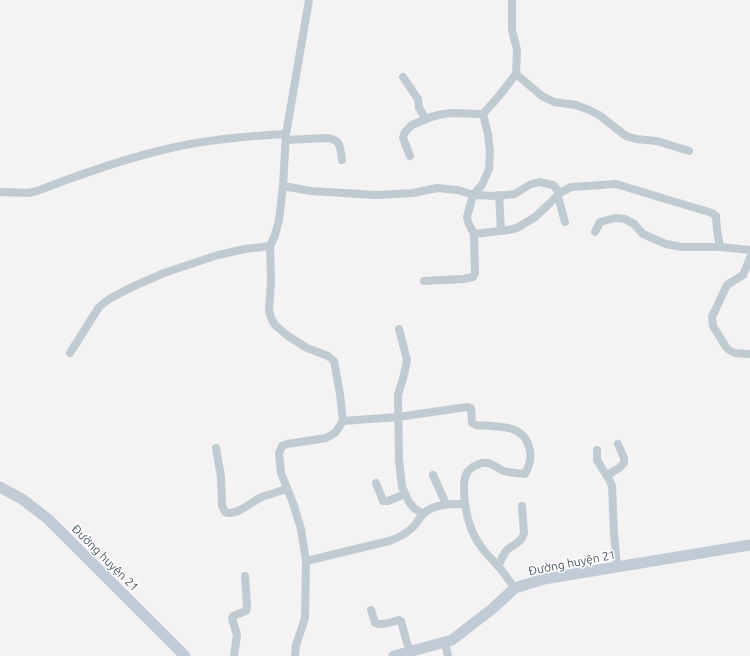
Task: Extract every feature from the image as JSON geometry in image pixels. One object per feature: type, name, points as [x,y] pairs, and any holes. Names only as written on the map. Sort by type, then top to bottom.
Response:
[{"type":"street","points":[[295,656],[295,649],[305,618],[306,561],[301,529],[293,503],[286,489],[281,473],[279,458],[280,449],[287,444],[321,440],[330,436],[335,433],[343,421],[339,387],[335,366],[332,359],[307,348],[294,340],[276,325],[270,316],[269,311],[271,281],[270,246],[278,228],[283,186],[286,137],[309,0]]},
{"type":"street","points":[[483,114],[516,74],[517,50],[512,30],[512,0]]},
{"type":"street","points":[[516,74],[542,96],[554,102],[576,105],[589,110],[599,115],[626,136],[636,139],[657,141],[689,151]]},
{"type":"street","points":[[403,77],[418,99],[419,108],[426,119]]},
{"type":"street","points":[[410,156],[403,138],[405,132],[412,125],[432,117],[452,113],[483,114]]},
{"type":"street","points":[[424,281],[473,277],[475,268],[474,234],[467,217],[473,195],[482,185],[489,169],[490,151],[483,114]]},
{"type":"street","points":[[0,192],[28,193],[37,191],[97,170],[171,148],[227,138],[286,137],[334,139],[340,146],[342,160]]},
{"type":"street","points":[[283,186],[311,191],[376,195],[413,193],[437,188],[458,190],[473,195],[499,196],[515,194],[529,185],[539,182],[553,185],[558,195],[565,222]]},
{"type":"street","points":[[474,234],[517,228],[535,217],[558,195],[571,188],[616,184],[712,213],[716,216],[720,246]]},
{"type":"street","points":[[499,196],[501,231]]},
{"type":"street","points":[[595,232],[600,222],[620,217],[634,224],[643,234],[666,244],[682,247],[720,246],[750,250]]},
{"type":"street","points":[[70,353],[99,307],[109,299],[164,273],[218,255],[245,249],[270,246]]},
{"type":"street","points":[[750,258],[743,275],[727,285],[712,316],[713,326],[729,350],[735,353],[750,354]]},
{"type":"street","points":[[399,329],[407,360],[398,395],[399,460],[402,487],[414,508],[423,514]]},
{"type":"street","points":[[343,421],[398,417],[471,408],[472,423],[476,425],[516,430],[524,435],[528,442],[531,457],[525,474],[505,471],[497,468],[491,463],[483,463],[470,468],[466,473],[464,480],[464,504],[472,531],[489,558],[498,566],[515,588]]},
{"type":"street","points":[[607,475],[619,468],[624,463],[624,458],[618,444]]},
{"type":"street","points":[[216,448],[221,477],[222,505],[224,510],[227,512],[235,512],[250,505],[261,497],[286,489]]},
{"type":"street","points":[[597,450],[597,460],[612,486],[613,520],[618,567]]},
{"type":"street","points":[[433,475],[446,504]]},
{"type":"street","points":[[376,483],[384,501],[388,501],[405,494]]},
{"type":"street","name":"Đường huyện 21","points":[[0,487],[22,499],[48,519],[185,656]]},
{"type":"street","points":[[306,561],[389,542],[398,538],[413,527],[423,514],[436,507],[446,504],[464,504]]},
{"type":"street","points":[[498,566],[506,551],[524,537],[522,506]]},
{"type":"street","name":"Đường huyện 21","points":[[394,656],[452,640],[492,609],[515,588],[544,579],[750,545]]},
{"type":"street","points":[[234,656],[237,635],[232,616],[246,611],[248,606],[245,576]]},
{"type":"street","points":[[371,610],[375,623],[379,624],[399,620],[401,621],[411,652]]},
{"type":"street","points":[[445,643],[448,656]]}]
